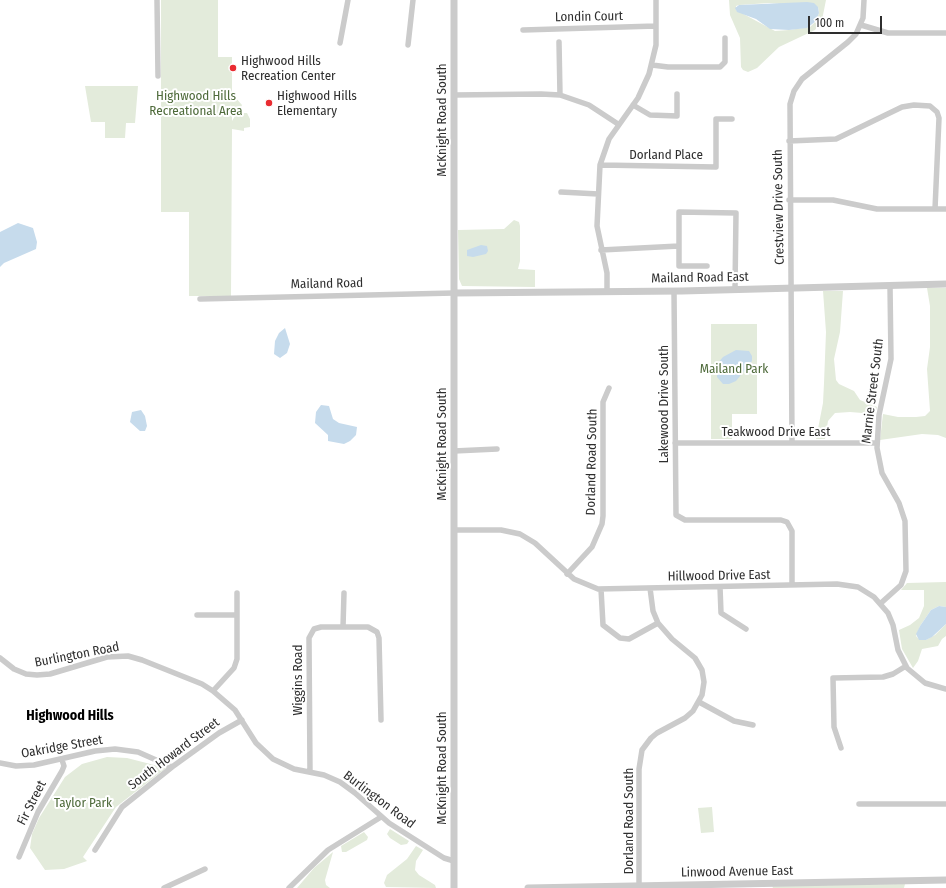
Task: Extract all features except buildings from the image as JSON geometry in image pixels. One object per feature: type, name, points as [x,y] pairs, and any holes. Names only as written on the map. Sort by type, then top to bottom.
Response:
[{"type":"street","points":[[157,0],[158,76]]},
{"type":"street","points":[[340,43],[348,0]]},
{"type":"street","points":[[408,45],[413,0]]},
{"type":"street","name":"McKnight Road South","points":[[454,0],[454,888]]},
{"type":"street","points":[[607,292],[607,273],[597,226],[600,165],[607,143],[618,124],[633,105],[645,85],[652,65],[656,45],[656,0]]},
{"type":"street","points":[[864,0],[861,25],[888,33],[946,33]]},
{"type":"street","name":"Crestview Drive South","points":[[792,443],[792,288],[789,200],[790,104],[796,86],[805,76],[848,42],[861,25]]},
{"type":"street","name":"Londin Court","points":[[523,30],[656,26]]},
{"type":"street","points":[[652,65],[663,67],[720,67],[725,62],[725,38]]},
{"type":"street","points":[[559,42],[560,95]]},
{"type":"street","points":[[633,105],[650,115],[677,116],[677,94]]},
{"type":"street","points":[[454,95],[560,95],[589,105],[618,124]]},
{"type":"street","points":[[789,141],[836,140],[902,107],[916,105],[931,106],[939,117],[935,209]]},
{"type":"street","name":"Dorland Place","points":[[600,165],[716,166],[716,119],[732,119]]},
{"type":"street","points":[[561,192],[598,194]]},
{"type":"street","points":[[789,200],[833,200],[877,209],[946,209]]},
{"type":"street","points":[[707,266],[679,266],[679,212],[736,213],[735,289]]},
{"type":"street","points":[[601,250],[679,246]]},
{"type":"street","name":"Mailand Road East","points":[[454,293],[674,291],[946,284]]},
{"type":"street","name":"Marnie Street South","points":[[881,603],[896,590],[904,580],[906,571],[906,533],[901,508],[881,469],[877,443],[879,415],[891,359],[890,286]]},
{"type":"street","name":"Lakewood Drive South","points":[[674,291],[675,510],[677,517],[686,520],[786,521],[792,530],[792,585]]},
{"type":"street","name":"Mailand Road","points":[[200,299],[454,293]]},
{"type":"street","name":"Dorland Road South","points":[[567,574],[592,547],[602,524],[603,402],[610,388]]},
{"type":"street","name":"Teakwood Drive East","points":[[675,443],[877,443]]},
{"type":"street","points":[[454,451],[497,449]]},
{"type":"street","name":"Hillwood Drive East","points":[[454,530],[503,530],[520,534],[535,543],[567,574],[582,583],[601,589],[847,585],[868,592],[881,603],[892,620],[898,650],[906,666],[921,681],[934,687],[946,689]]},
{"type":"street","points":[[720,587],[721,613],[746,629]]},
{"type":"street","name":"Dorland Road South","points":[[639,886],[639,769],[642,750],[657,733],[685,718],[693,711],[699,702],[704,682],[702,670],[699,664],[687,651],[665,633],[658,623],[653,611],[650,588]]},
{"type":"street","points":[[601,589],[603,625],[620,638],[629,639],[658,623]]},
{"type":"street","points":[[213,691],[236,663],[237,593]]},
{"type":"street","points":[[343,627],[344,593]]},
{"type":"street","points":[[197,615],[237,615]]},
{"type":"street","name":"Wiggins Road","points":[[310,772],[310,635],[317,628],[372,628],[379,635],[381,720]]},
{"type":"street","name":"Burlington Road","points":[[0,658],[14,669],[26,674],[37,675],[50,674],[110,656],[128,656],[149,662],[213,691],[226,701],[242,720],[264,753],[282,765],[332,778],[348,787],[381,817],[444,858],[454,861]]},
{"type":"street","points":[[841,748],[834,725],[833,678],[883,677],[893,674],[906,666]]},
{"type":"street","points":[[699,702],[734,721],[753,725]]},
{"type":"street","name":"South Howard Street","points":[[96,850],[122,807],[172,767],[219,733],[242,720]]},
{"type":"street","name":"Oakridge Street","points":[[0,763],[25,766],[62,760],[104,749],[119,749],[138,752],[172,767]]},
{"type":"street","name":"Fir Street","points":[[19,857],[38,812],[62,771],[64,766],[62,760]]},
{"type":"street","points":[[859,804],[946,804]]},
{"type":"street","points":[[289,888],[324,853],[381,817]]},
{"type":"street","points":[[164,888],[205,869]]},
{"type":"street","name":"Linwood Avenue East","points":[[528,888],[750,886],[946,880]]},
{"type":"green space","name":"Highwood Hills Recreational Area","points":[[161,0],[218,0],[218,57],[232,57],[232,97],[235,97],[242,105],[240,110],[232,111],[232,121],[237,113],[247,113],[250,119],[250,127],[244,128],[244,131],[232,129],[231,296],[189,296],[189,212],[161,212]]},
{"type":"green space","points":[[729,0],[826,0],[822,20],[815,30],[779,47],[757,68],[748,72],[743,70],[741,67],[740,38],[730,15]],"holes":[[[769,3],[818,7],[819,13],[816,21],[810,27],[775,31],[736,10],[736,6],[739,5]]]},
{"type":"green space","points":[[85,86],[138,86],[135,123],[126,123],[125,138],[105,138],[105,122],[91,122]]},
{"type":"green space","points":[[514,220],[519,222],[520,226],[520,261],[518,269],[535,270],[535,287],[462,286],[459,279],[458,230],[504,229]]},
{"type":"green space","points":[[927,288],[946,288],[946,438],[938,435],[922,434],[880,440],[883,414],[898,417],[916,417],[925,416],[930,411],[927,369],[930,347],[930,306]]},
{"type":"green space","points":[[823,291],[843,291],[840,332],[834,359],[836,380],[839,384],[854,391],[860,400],[877,407],[875,414],[850,412],[835,413],[828,421],[825,439],[816,439],[823,403],[824,383],[826,332]]},
{"type":"green space","name":"Mailand Park","points":[[711,324],[757,324],[757,414],[732,414],[732,439],[711,439]]},
{"type":"green space","points":[[946,582],[946,607],[939,606],[931,610],[920,626],[916,636],[920,640],[926,640],[935,635],[946,624],[946,636],[942,639],[938,646],[922,649],[918,661],[913,668],[902,649],[899,630],[910,625],[919,618],[924,606],[924,590],[901,590],[907,583]]},
{"type":"green space","name":"Taylor Park","points":[[107,757],[127,758],[166,768],[116,807],[83,857],[87,861],[64,869],[45,870],[30,848],[32,834],[39,818],[65,777],[82,764]]},
{"type":"green space","points":[[712,807],[714,832],[701,833],[698,808]]},
{"type":"green space","points":[[390,829],[409,841],[407,844],[401,845],[390,838],[387,834]]},
{"type":"green space","points":[[364,832],[368,837],[367,840],[346,852],[342,852],[341,846]]},
{"type":"green space","points":[[416,846],[423,850],[416,861],[415,870],[419,875],[435,885],[436,888],[386,887],[384,883],[387,875],[407,859]]},
{"type":"green space","points":[[333,852],[325,880],[326,885],[330,888],[297,888],[314,868]]},
{"type":"green space","points":[[905,884],[904,888],[773,888],[772,886]]},
{"type":"water","points":[[814,3],[818,7],[819,13],[816,21],[807,28],[789,30],[770,29],[756,19],[737,12],[735,8],[739,5]]},
{"type":"water","points":[[18,223],[33,228],[37,242],[36,249],[4,263],[0,267],[0,232]]},
{"type":"water","points":[[481,245],[487,246],[488,251],[486,254],[473,257],[467,256],[467,250]]},
{"type":"water","points":[[285,328],[290,344],[287,353],[280,358],[274,354],[275,341],[279,333]]},
{"type":"water","points":[[736,350],[749,351],[752,356],[752,361],[736,381],[729,384],[723,384],[717,377],[717,364],[723,357]]},
{"type":"water","points":[[321,405],[329,406],[333,419],[339,423],[357,427],[356,435],[350,441],[344,444],[328,441],[328,435],[315,423],[316,412]]},
{"type":"water","points":[[141,410],[145,416],[147,426],[145,431],[140,431],[130,422],[132,412]]},
{"type":"water","points":[[939,606],[946,607],[946,624],[932,637],[926,640],[919,640],[916,634],[920,626],[931,610]]},
{"type":"place","name":"Highwood Hills Recreation Center","points":[[233,68]]},
{"type":"place","name":"Highwood Hills Elementary","points":[[269,103]]},
{"type":"district","name":"Highwood Hills","points":[[70,716]]}]
